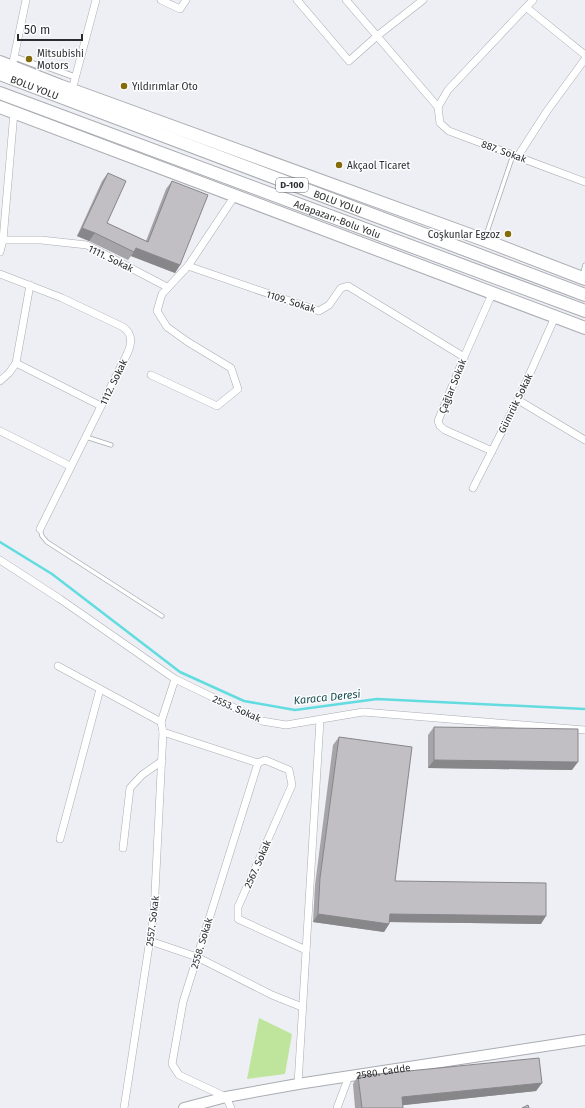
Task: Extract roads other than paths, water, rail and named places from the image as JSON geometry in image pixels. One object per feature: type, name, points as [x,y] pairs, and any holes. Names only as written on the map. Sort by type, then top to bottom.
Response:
[{"type":"highway","points":[[0,62],[13,62],[72,90],[484,240],[583,278]]},
{"type":"highway","name":"BOLU YOLU","points":[[0,74],[585,295]]},
{"type":"highway","name":"Adapazarı-Bolu Yolu","points":[[0,93],[585,311]]},
{"type":"highway","points":[[0,107],[234,197],[585,328]]},
{"type":"main road","name":"2580. Cadde","points":[[184,1108],[226,1097],[298,1084],[585,1040]]},
{"type":"street","points":[[26,0],[13,62],[39,66],[39,64],[75,77]]},
{"type":"street","points":[[72,90],[96,0]]},
{"type":"street","points":[[161,0],[180,9],[186,0]]},
{"type":"street","points":[[297,0],[349,61],[377,36],[423,0]]},
{"type":"street","points":[[346,0],[438,107],[448,90],[533,0]]},
{"type":"street","points":[[526,8],[585,55]]},
{"type":"street","points":[[515,155],[585,59]]},
{"type":"street","name":"887. Sokak","points":[[438,107],[440,123],[450,131],[585,182]]},
{"type":"street","points":[[0,252],[3,240],[14,112]]},
{"type":"street","points":[[151,374],[217,406],[238,389],[231,368],[166,327],[157,311],[162,294],[167,286],[188,266],[234,197]]},
{"type":"street","name":"1111. Sokak","points":[[3,240],[41,240],[86,245],[167,286]]},
{"type":"street","name":"1109. Sokak","points":[[188,266],[319,311],[330,305],[341,288],[348,286],[464,357]]},
{"type":"street","name":"1112. Sokak","points":[[0,274],[83,307],[128,330],[131,341],[101,406],[40,529]]},
{"type":"street","points":[[0,381],[9,373],[16,363],[30,285]]},
{"type":"street","name":"Çağlar Sokak","points":[[492,294],[439,419],[439,424],[445,430],[492,451]]},
{"type":"street","name":"Gümrük Sokak","points":[[473,488],[518,400],[555,317]]},
{"type":"street","points":[[16,363],[101,406]]},
{"type":"street","points":[[518,400],[585,440]]},
{"type":"street","points":[[0,431],[70,466]]},
{"type":"street","name":"2553. Sokak","points":[[0,560],[60,599],[175,679],[262,720],[286,724],[320,720],[363,712],[585,730]]},
{"type":"street","points":[[58,666],[161,722],[175,679]]},
{"type":"street","points":[[60,839],[100,689]]},
{"type":"street","points":[[298,1084],[320,720]]},
{"type":"street","name":"2557. Sokak","points":[[124,1108],[154,913],[162,761],[163,732],[161,722]]},
{"type":"street","points":[[163,732],[258,763]]},
{"type":"street","name":"2567. Sokak","points":[[258,763],[265,760],[289,770],[292,785],[238,907],[238,919],[306,950]]},
{"type":"street","points":[[123,848],[130,788],[142,775],[162,761]]},
{"type":"street","name":"2558. Sokak","points":[[226,1097],[178,1075],[172,1064],[183,1002],[258,763]]},
{"type":"street","points":[[150,941],[197,957],[272,995],[302,1007]]},
{"type":"street","points":[[337,1108],[348,1076]]},
{"type":"street","points":[[226,1097],[231,1108]]},
{"type":"lane","points":[[484,240],[515,155]]},
{"type":"lane","points":[[583,278],[585,265]]},
{"type":"lane","points":[[85,437],[111,445]]},
{"type":"lane","points":[[40,529],[42,536],[47,542],[162,616]]},
{"type":"waterway","name":"Karaca Deresi","points":[[0,542],[52,574],[180,672],[244,701],[295,710],[377,699],[585,709]]},
{"type":"place","name":"Mitsubishi Motors","points":[[29,59]]},
{"type":"place","name":"Yıldırımlar Oto","points":[[124,86]]},
{"type":"place","name":"Akçaol Ticaret","points":[[339,165]]},
{"type":"place","name":"Coşkunlar Egzoz","points":[[508,234]]}]
